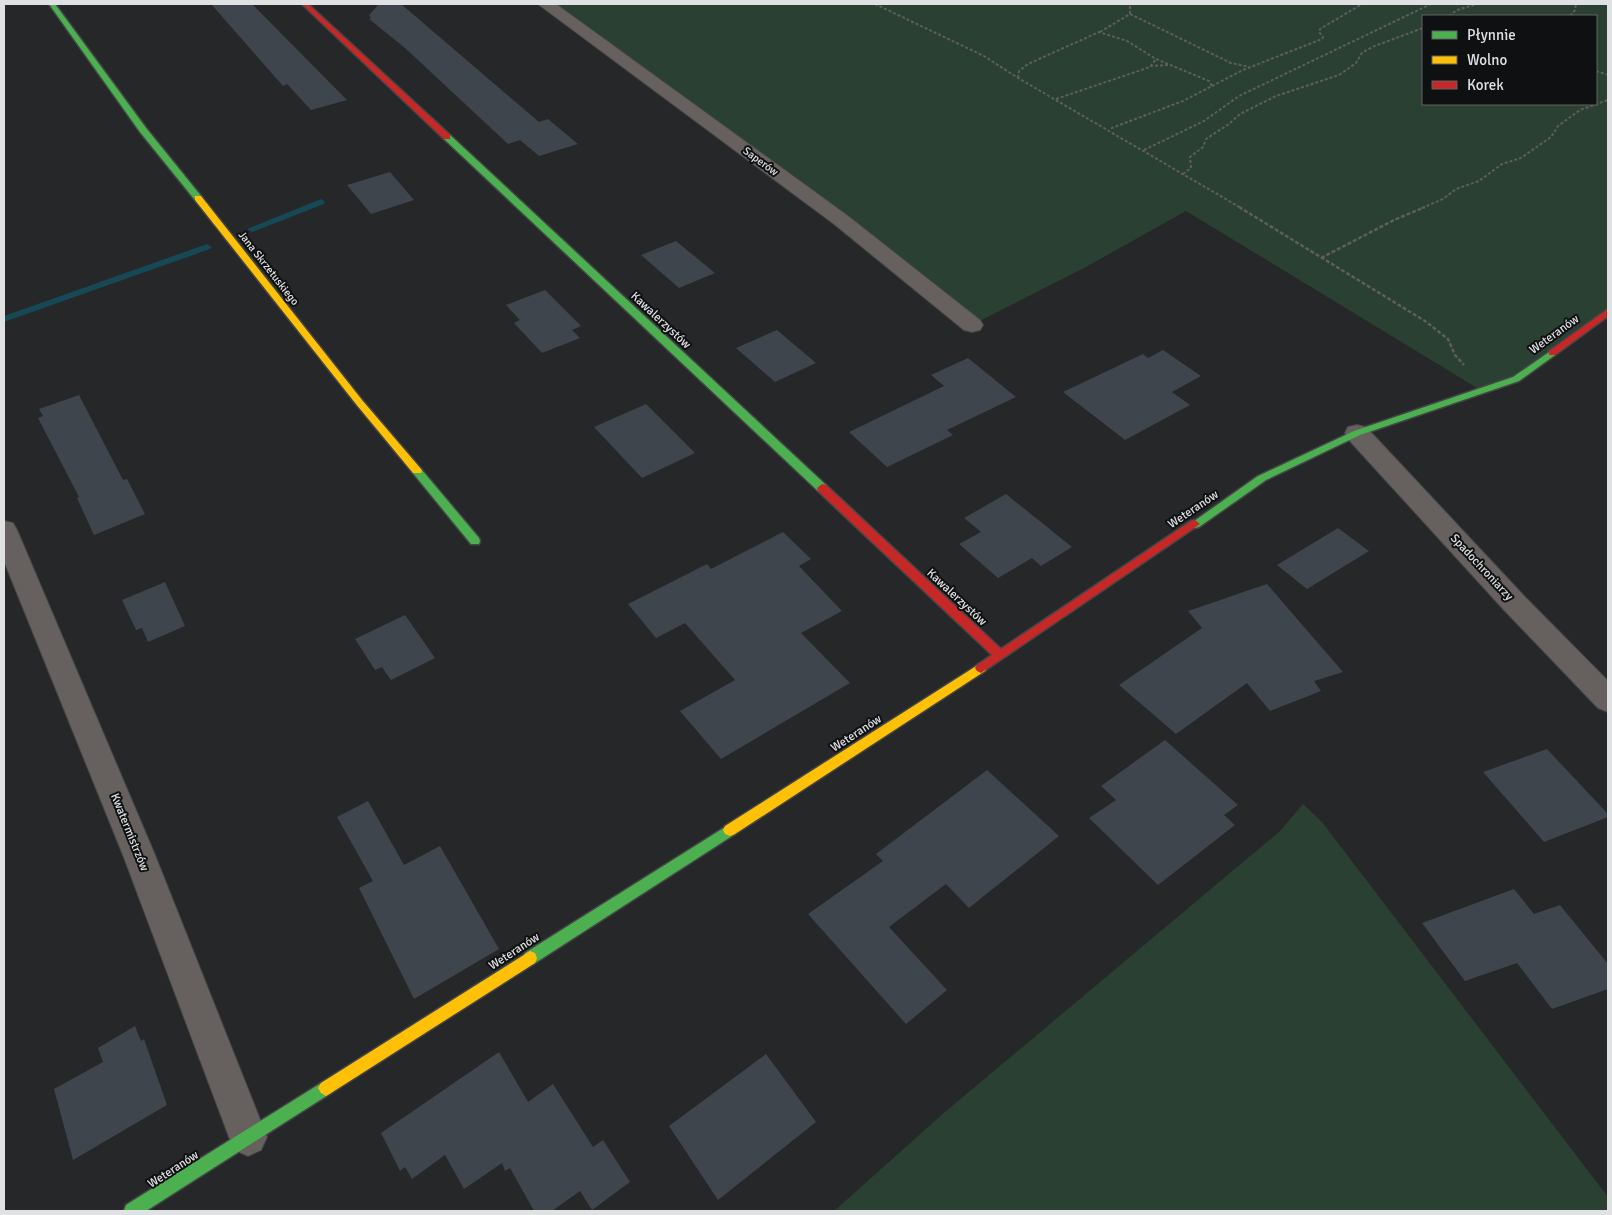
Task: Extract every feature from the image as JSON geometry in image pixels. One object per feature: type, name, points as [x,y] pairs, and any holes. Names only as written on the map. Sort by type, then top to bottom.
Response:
[{"type":"street","name":"Jana Skrzetuskiego","points":[[52,4],[171,165],[359,402],[474,541]]},
{"type":"street","name":"Kawalerzystów","points":[[306,4],[1000,655]]},
{"type":"street","name":"Saperów","points":[[546,4],[841,220],[972,325]]},
{"type":"street","name":"Weteranów","points":[[132,1211],[920,709],[1262,478],[1357,433],[1516,379],[1608,312]]},
{"type":"street","name":"Spadochroniarzy","points":[[1357,433],[1515,604],[1608,700]]},
{"type":"street","name":"Kwatermistrzów","points":[[4,530],[139,854],[248,1137]]},
{"type":"path","points":[[875,4],[984,56],[1018,78],[1272,226],[1425,321],[1448,339],[1455,355],[1470,371],[1474,384],[1482,391]]},
{"type":"path","points":[[1127,4],[1130,7],[1130,14]]},
{"type":"path","points":[[1108,129],[1183,101],[1235,74],[1322,39],[1324,36],[1319,32],[1320,29],[1362,4]]},
{"type":"path","points":[[1144,150],[1169,140],[1191,128],[1239,96],[1431,4]]},
{"type":"path","points":[[1450,15],[1457,10],[1477,4]]},
{"type":"path","points":[[1571,15],[1575,10],[1576,4]]},
{"type":"path","points":[[1018,78],[1020,71],[1028,64],[1115,25],[1130,14]]},
{"type":"path","points":[[1130,14],[1231,63],[1253,67]]},
{"type":"path","points":[[1183,174],[1191,168],[1190,157],[1203,147],[1206,139],[1229,124],[1240,114],[1276,96],[1339,75],[1356,64],[1362,52],[1422,28]]},
{"type":"path","points":[[1099,32],[1128,40],[1156,59],[1209,81],[1212,86]]},
{"type":"path","points":[[1150,67],[1156,59]]},
{"type":"path","points":[[1231,63],[1235,68],[1235,74]]},
{"type":"path","points":[[1055,99],[1090,90],[1150,67],[1172,65]]},
{"type":"path","points":[[1321,258],[1394,220],[1443,199],[1456,189],[1479,181],[1502,164],[1521,158],[1551,137],[1558,126],[1580,110],[1594,105]]},
{"type":"green space","points":[[547,4],[1608,4],[1608,312],[1516,379],[1482,391],[1186,211],[1086,267],[972,325],[841,220]]},
{"type":"green space","points":[[1303,804],[1322,822],[1608,1197],[1608,1211],[834,1211],[945,1112],[1279,832]]},
{"type":"building","points":[[211,4],[252,4],[347,100],[311,110],[287,84],[283,86]]},
{"type":"building","points":[[379,4],[401,4],[539,122],[548,119],[578,144],[539,156],[520,140],[508,144],[405,48],[369,19],[371,18],[369,15]]},
{"type":"building","points":[[390,172],[414,200],[371,214],[347,185]]},
{"type":"building","points":[[676,241],[715,273],[679,288],[641,255]]},
{"type":"building","points":[[545,290],[581,326],[572,330],[580,338],[542,353],[514,323],[520,320],[506,305]]},
{"type":"building","points":[[777,330],[816,363],[775,382],[736,348]]},
{"type":"building","points":[[1163,350],[1201,376],[1172,392],[1190,405],[1125,440],[1063,392],[1143,354],[1148,358]]},
{"type":"building","points":[[968,358],[1016,397],[947,430],[953,435],[887,467],[849,432],[944,386],[931,375]]},
{"type":"building","points":[[79,395],[123,480],[127,479],[145,514],[94,535],[77,498],[79,497],[38,418],[43,416],[39,409]]},
{"type":"building","points":[[646,404],[695,453],[642,478],[594,427]]},
{"type":"building","points":[[1006,494],[1072,547],[1041,566],[1032,558],[998,578],[959,544],[981,532],[964,518]]},
{"type":"building","points":[[1338,528],[1369,551],[1307,589],[1277,565]]},
{"type":"building","points":[[783,532],[811,559],[799,566],[842,611],[801,633],[850,683],[721,759],[680,711],[735,680],[685,623],[656,638],[628,604],[707,564],[711,569]]},
{"type":"building","points":[[165,582],[185,626],[148,642],[142,628],[136,630],[122,600]]},
{"type":"building","points":[[1267,584],[1343,672],[1314,681],[1321,691],[1270,711],[1247,683],[1176,734],[1119,685],[1202,628],[1188,611]]},
{"type":"building","points":[[405,615],[435,658],[391,680],[382,667],[375,670],[355,639]]},
{"type":"building","points":[[1165,740],[1238,805],[1224,815],[1235,825],[1158,885],[1089,818],[1116,800],[1101,786]]},
{"type":"building","points":[[1547,749],[1608,814],[1608,817],[1544,842],[1483,772]]},
{"type":"building","points":[[987,770],[1059,836],[969,908],[946,884],[889,927],[947,990],[906,1024],[808,914],[883,861],[876,854]]},
{"type":"building","points":[[368,801],[404,865],[440,846],[499,949],[414,999],[359,888],[373,881],[337,817]]},
{"type":"building","points":[[1514,889],[1534,914],[1560,905],[1608,964],[1608,989],[1552,1009],[1517,963],[1465,981],[1422,923]]},
{"type":"building","points":[[135,1026],[141,1041],[144,1039],[167,1105],[73,1160],[54,1089],[103,1062],[98,1048]]},
{"type":"building","points":[[499,1052],[528,1102],[553,1084],[593,1147],[603,1140],[630,1182],[592,1210],[580,1191],[552,1211],[534,1211],[510,1168],[505,1171],[502,1163],[464,1189],[445,1155],[412,1179],[405,1167],[400,1171],[381,1133]]},
{"type":"building","points":[[766,1054],[816,1122],[718,1200],[669,1126]]},
{"type":"waterway","points":[[252,229],[321,202]]},
{"type":"waterway","points":[[4,319],[207,247]]},
{"type":"traffic: fast","points":[[52,4],[143,130],[198,198]]},
{"type":"traffic: fast","points":[[447,137],[822,488]]},
{"type":"traffic: fast","points":[[1195,524],[1262,478],[1357,433],[1516,379],[1552,353]]},
{"type":"traffic: fast","points":[[417,471],[475,541]]},
{"type":"traffic: fast","points":[[530,958],[730,830]]},
{"type":"traffic: fast","points":[[132,1211],[326,1088]]},
{"type":"traffic: slow","points":[[198,198],[359,402],[417,471]]},
{"type":"traffic: slow","points":[[730,830],[981,668]]},
{"type":"traffic: slow","points":[[326,1088],[530,958]]},
{"type":"traffic: jam","points":[[305,4],[447,137]]},
{"type":"traffic: jam","points":[[1552,353],[1608,312]]},
{"type":"traffic: jam","points":[[822,488],[1000,655]]},
{"type":"traffic: jam","points":[[981,668],[1195,524]]}]
